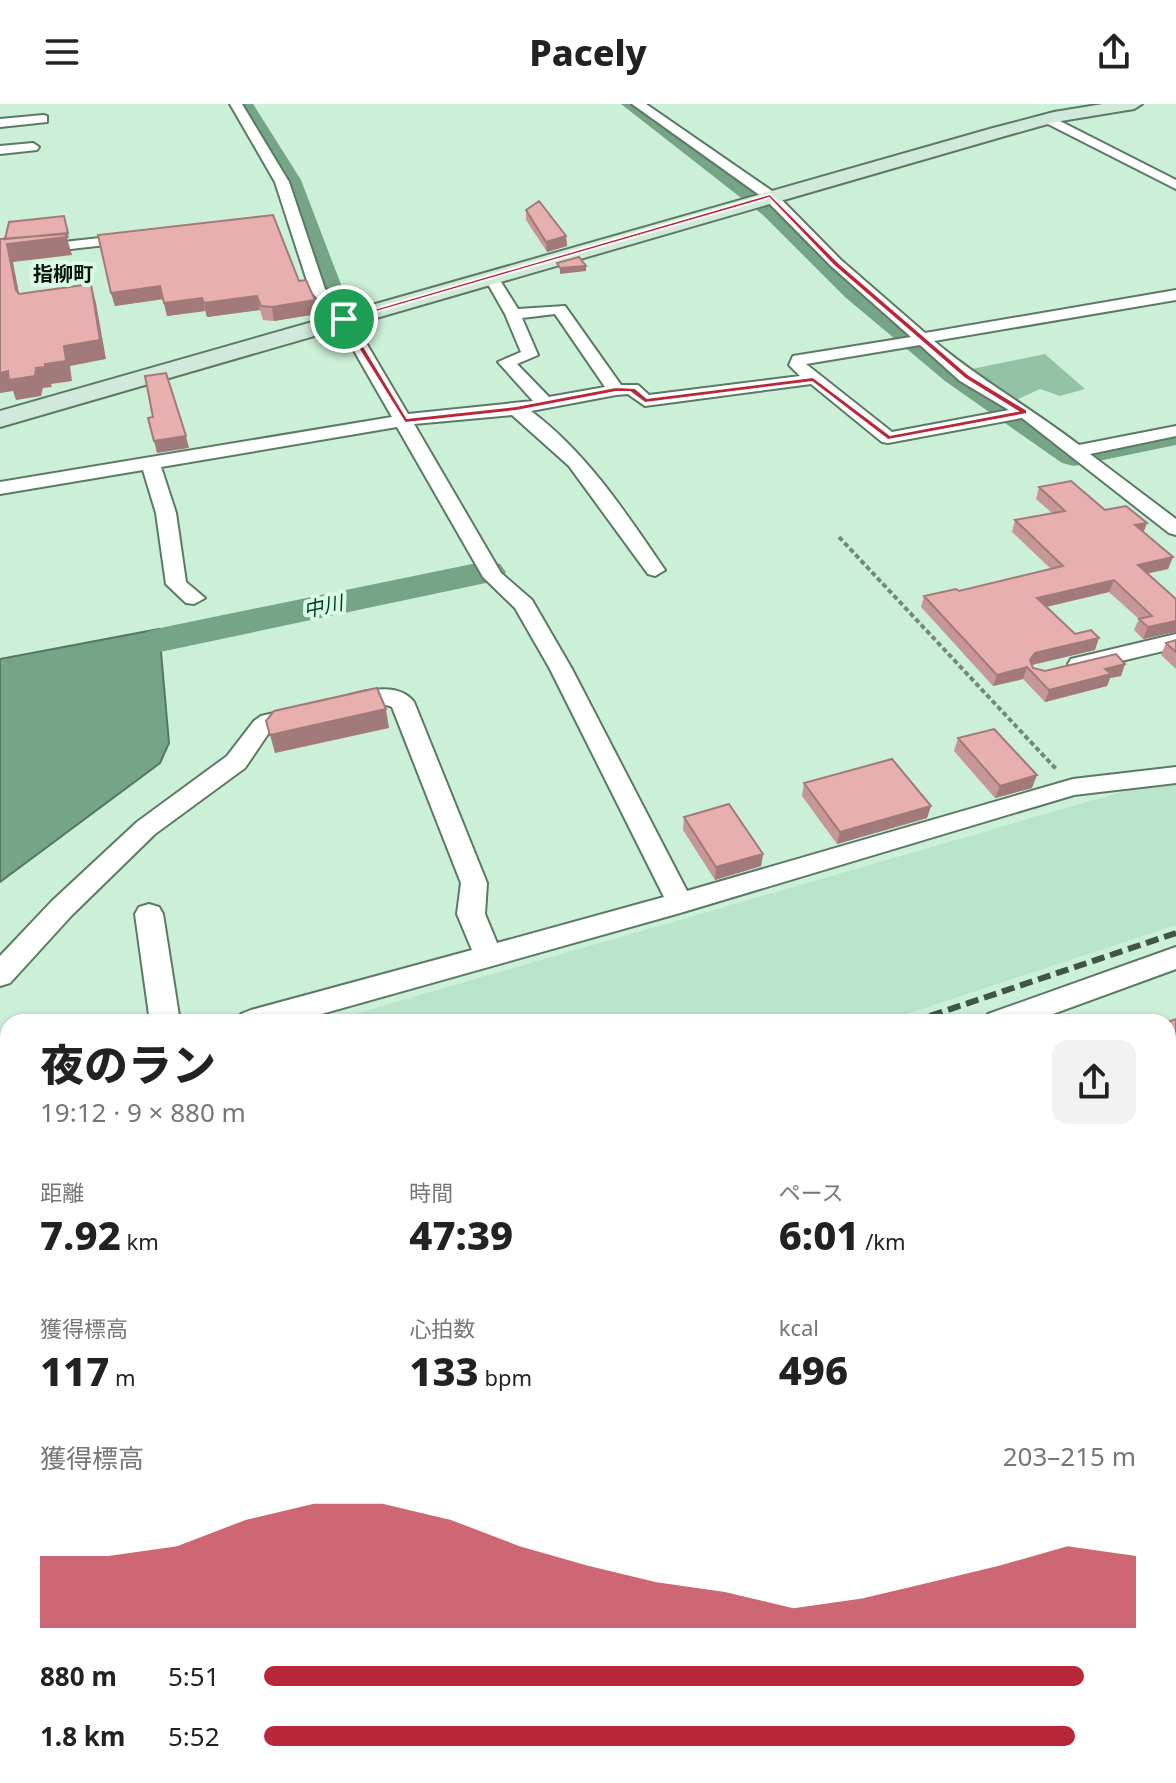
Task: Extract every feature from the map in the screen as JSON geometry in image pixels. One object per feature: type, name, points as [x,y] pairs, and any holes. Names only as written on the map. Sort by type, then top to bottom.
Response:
[{"type":"street","points":[[236,104],[282,182],[289,218],[318,290],[344,319],[493,577],[524,605],[539,630],[680,903]]},
{"type":"street","points":[[638,104],[770,196],[836,263],[966,377],[1025,412],[1176,529]]},
{"type":"street","points":[[1029,104],[1176,185]]},
{"type":"street","points":[[0,419],[770,196],[1051,118],[1134,104]]},
{"type":"street","points":[[0,123],[42,123],[0,132]]},
{"type":"street","points":[[0,150],[33,147]]},
{"type":"street","points":[[0,253],[156,236]]},
{"type":"street","points":[[491,277],[513,314],[530,355],[506,362],[546,404]]},
{"type":"street","points":[[1025,412],[888,438],[797,365],[799,360],[1176,295]]},
{"type":"street","points":[[513,314],[559,309],[616,390]]},
{"type":"street","points":[[0,488],[405,420],[516,409],[616,390],[632,389],[645,401],[813,379]]},
{"type":"street","points":[[516,409],[542,426],[622,521],[655,570]]},
{"type":"street","points":[[1076,451],[1176,431]]},
{"type":"street","points":[[151,464],[166,513],[176,584],[194,598]]},
{"type":"street","points":[[1055,669],[1176,641]]},
{"type":"street","points":[[0,975],[62,908],[146,828],[236,762],[262,726],[269,721],[384,695],[402,702],[408,716],[474,883],[471,914],[488,956]]},
{"type":"street","points":[[280,1014],[680,903],[1073,787],[1176,775]]},
{"type":"street","points":[[149,914],[164,1014]]},
{"type":"street","points":[[1020,1014],[1176,958]]},
{"type":"path","points":[[839,537],[1073,787]]},
{"type":"shaded area","points":[[1045,354],[1085,389],[1060,396],[1040,389],[1014,401],[967,370]]},
{"type":"shaded area","points":[[159,629],[169,743],[160,763],[0,882],[0,659]]},
{"type":"shaded area","points":[[1146,785],[1176,785],[1176,925],[906,1014],[355,1014]]},
{"type":"building","points":[[539,201],[566,236],[546,242],[526,210]]},
{"type":"building","points":[[273,215],[299,281],[306,280],[315,300],[272,307],[261,306],[257,296],[204,303],[202,298],[164,303],[160,286],[111,293],[98,235]]},
{"type":"building","points":[[64,216],[68,233],[5,239],[9,222]]},
{"type":"building","points":[[66,234],[66,237],[7,244],[16,290],[19,294],[91,284],[100,340],[64,346],[66,361],[36,368],[35,376],[9,380],[8,371],[0,373],[0,239]]},
{"type":"building","points":[[579,257],[586,266],[560,268],[557,263]]},
{"type":"building","points":[[166,373],[186,436],[154,441],[148,418],[153,417],[145,376]]},
{"type":"building","points":[[1071,481],[1105,510],[1126,506],[1147,523],[1135,525],[1173,557],[1138,565],[1176,599],[1176,621],[1148,627],[1139,619],[1152,616],[1114,580],[1037,598],[1075,634],[1091,630],[1099,638],[1035,653],[1030,660],[1033,668],[1045,671],[1116,654],[1125,664],[1105,669],[1111,674],[1049,690],[1027,667],[997,675],[924,596],[956,589],[959,591],[1063,566],[1015,520],[1065,511],[1039,487]]},
{"type":"building","points":[[1176,640],[1176,652],[1166,643]]},
{"type":"building","points":[[377,688],[386,709],[270,735],[266,721],[274,711]]},
{"type":"building","points":[[994,729],[1037,775],[1000,786],[958,738]]},
{"type":"building","points":[[892,759],[931,806],[840,832],[804,783]]},
{"type":"building","points":[[729,804],[763,854],[716,867],[684,817]]},
{"type":"waterway","name":"中川","points":[[243,104],[289,180],[331,295],[343,313]]},
{"type":"waterway","points":[[631,104],[772,210],[855,291],[956,375],[1074,456],[1176,435]]},
{"type":"waterway","name":"中川","points":[[160,640],[487,572]]},
{"type":"railway","points":[[936,1014],[1176,933]]},
{"type":"district","name":"指柳町","points":[[63,273]]},
{"type":"route","points":[[770,196],[836,263],[966,377],[1025,412],[888,438],[813,379],[645,401],[632,389],[616,390],[516,409],[405,420],[344,319],[770,196]]}]
